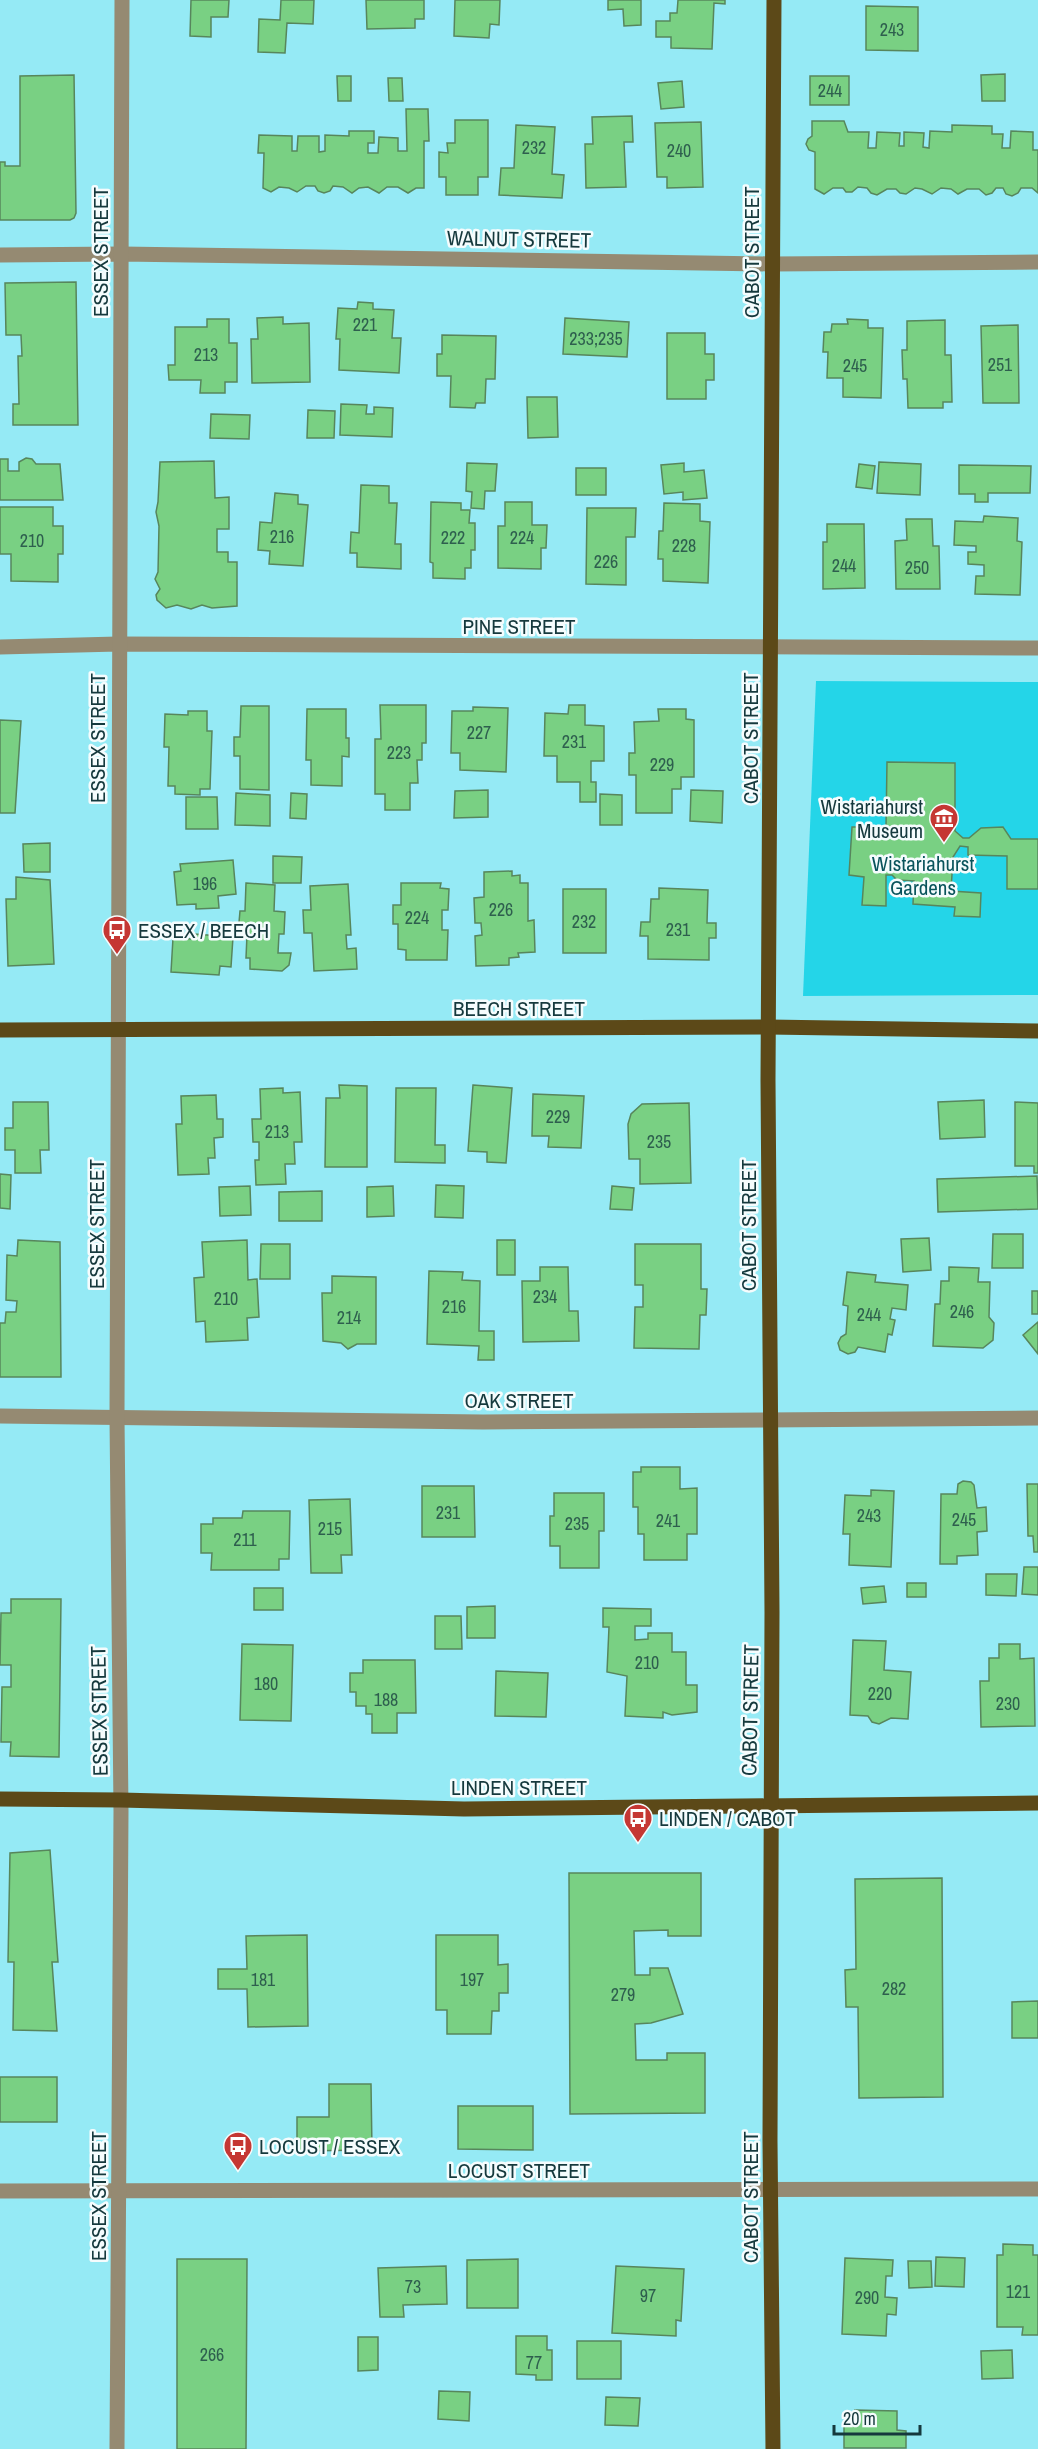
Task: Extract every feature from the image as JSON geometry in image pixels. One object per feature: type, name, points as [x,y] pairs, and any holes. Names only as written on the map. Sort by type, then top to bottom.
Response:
[{"type":"main road","name":"CABOT STREET","points":[[773,2449],[770,2190],[772,1612],[768,1027],[774,0]]},
{"type":"main road","name":"BEECH STREET","points":[[0,1030],[768,1027],[1038,1031]]},
{"type":"main road","name":"LINDEN STREET","points":[[0,1799],[464,1809],[1038,1803]]},
{"type":"street","name":"ESSEX STREET","points":[[117,2449],[121,1800],[117,1417],[118,644],[122,0]]},
{"type":"street","name":"WALNUT STREET","points":[[0,255],[122,254],[772,264],[1038,262]]},
{"type":"street","name":"PINE STREET","points":[[0,647],[118,644],[1038,648]]},
{"type":"street","name":"OAK STREET","points":[[0,1416],[483,1422],[1038,1418]]},
{"type":"street","name":"LOCUST STREET","points":[[0,2191],[1038,2189]]},
{"type":"green space","name":"Wistariahurst Gardens","points":[[816,681],[1038,682],[1038,995],[803,996]]},
{"type":"building","points":[[191,0],[229,0],[228,17],[211,17],[211,37],[190,36]]},
{"type":"building","points":[[281,0],[314,0],[313,24],[287,23],[285,53],[258,52],[259,19],[280,20]]},
{"type":"building","points":[[366,0],[424,0],[424,19],[415,19],[415,28],[367,29]]},
{"type":"building","points":[[455,0],[500,0],[499,25],[490,24],[489,38],[454,36]]},
{"type":"building","points":[[608,0],[641,0],[641,25],[624,26],[623,9],[608,10]]},
{"type":"building","points":[[678,0],[725,0],[725,4],[714,3],[712,49],[671,48],[671,37],[656,37],[656,21],[670,21],[670,13],[677,13]]},
{"type":"building","points":[[866,6],[918,7],[918,51],[866,50]]},
{"type":"building","points":[[1005,74],[1005,101],[982,101],[981,75]]},
{"type":"building","points":[[74,75],[76,213],[74,218],[70,220],[0,220],[0,162],[5,162],[5,166],[20,166],[20,76]]},
{"type":"building","points":[[337,76],[351,76],[351,101],[338,101]]},
{"type":"building","points":[[810,76],[849,76],[849,105],[810,105]]},
{"type":"building","points":[[388,78],[402,78],[403,101],[389,101]]},
{"type":"building","points":[[682,81],[684,107],[661,109],[658,83]]},
{"type":"building","points":[[406,109],[428,109],[429,141],[424,141],[424,188],[416,188],[408,193],[398,187],[387,187],[379,193],[368,187],[359,188],[352,193],[343,187],[333,186],[330,191],[324,193],[318,191],[315,186],[306,186],[297,192],[279,187],[271,192],[263,188],[264,153],[258,153],[259,135],[292,136],[292,151],[297,151],[298,136],[319,136],[319,152],[325,151],[325,135],[349,136],[349,131],[374,131],[374,143],[368,143],[368,153],[378,153],[379,137],[398,138],[398,151],[407,151]]},
{"type":"building","points":[[632,116],[633,142],[624,142],[626,187],[586,188],[585,144],[593,144],[592,117]]},
{"type":"building","points":[[455,120],[488,120],[488,177],[478,177],[478,195],[446,195],[446,177],[439,177],[439,152],[448,153],[447,143],[455,143]]},
{"type":"building","points":[[812,121],[844,121],[848,132],[869,132],[868,148],[876,148],[877,132],[900,133],[899,146],[904,146],[904,132],[924,133],[923,147],[929,148],[930,131],[952,132],[952,125],[992,126],[992,134],[1003,134],[1002,148],[1010,148],[1011,131],[1033,132],[1033,150],[1038,150],[1038,193],[1032,188],[1021,188],[1012,196],[1006,194],[1003,188],[996,188],[992,193],[986,195],[979,189],[967,189],[958,194],[951,189],[941,188],[932,194],[915,188],[906,194],[896,189],[887,189],[877,195],[871,193],[867,188],[858,187],[852,192],[846,192],[843,188],[833,188],[824,194],[815,189],[815,152],[809,150],[806,144],[812,136]]},
{"type":"building","points":[[701,122],[703,187],[667,188],[667,177],[657,177],[655,123]]},
{"type":"building","points":[[516,125],[555,127],[552,174],[564,175],[562,198],[499,195],[501,168],[514,168]]},
{"type":"building","points":[[76,282],[78,425],[13,425],[13,404],[19,404],[18,356],[22,356],[21,335],[6,335],[5,283]]},
{"type":"building","points":[[358,302],[373,303],[373,309],[394,310],[392,338],[401,338],[399,373],[339,370],[340,339],[336,339],[338,308],[357,309]]},
{"type":"building","points":[[283,317],[283,324],[309,323],[310,382],[252,383],[251,339],[258,339],[257,318]]},
{"type":"building","points":[[565,318],[629,322],[627,357],[563,354]]},
{"type":"building","points":[[207,319],[229,319],[229,343],[237,343],[237,382],[225,382],[225,393],[200,393],[201,380],[169,380],[168,365],[175,365],[175,327],[207,327]]},
{"type":"building","points":[[847,319],[868,320],[868,328],[883,328],[881,398],[843,397],[843,378],[827,378],[828,352],[823,352],[824,332],[831,332],[832,324],[848,324]]},
{"type":"building","points":[[945,320],[945,355],[951,355],[952,402],[943,402],[943,408],[908,408],[907,379],[903,379],[902,350],[907,350],[907,321]]},
{"type":"building","points":[[1018,325],[1019,403],[983,403],[981,326]]},
{"type":"building","points":[[667,333],[705,333],[705,354],[714,354],[714,380],[706,380],[706,399],[667,399]]},
{"type":"building","points":[[442,335],[496,336],[495,379],[486,379],[485,403],[476,403],[475,408],[450,407],[451,376],[437,376],[437,354],[442,354]]},
{"type":"building","points":[[527,397],[557,397],[558,437],[528,438]]},
{"type":"building","points":[[341,404],[367,405],[366,414],[374,414],[374,407],[393,408],[392,437],[340,435]]},
{"type":"building","points":[[308,410],[335,411],[334,438],[307,438]]},
{"type":"building","points":[[211,414],[250,415],[249,439],[210,438]]},
{"type":"building","points":[[26,458],[32,459],[36,464],[60,464],[63,500],[0,500],[0,459],[8,459],[8,471],[19,471],[19,462]]},
{"type":"building","points":[[214,461],[215,498],[229,497],[229,529],[217,529],[217,552],[228,552],[228,562],[237,562],[237,606],[212,608],[202,605],[191,609],[177,605],[166,608],[157,600],[156,595],[160,589],[155,579],[158,572],[159,526],[156,512],[160,462]]},
{"type":"building","points":[[879,462],[921,464],[920,495],[877,493]]},
{"type":"building","points":[[467,463],[497,464],[495,491],[485,491],[484,509],[471,508],[472,492],[466,491]]},
{"type":"building","points":[[684,463],[684,472],[704,470],[707,498],[683,500],[683,492],[664,494],[661,465]]},
{"type":"building","points":[[859,464],[875,466],[872,489],[856,487]]},
{"type":"building","points":[[959,465],[1031,466],[1030,493],[988,493],[988,502],[975,502],[975,494],[959,494]]},
{"type":"building","points":[[576,468],[606,468],[606,495],[576,495]]},
{"type":"building","points":[[361,485],[389,486],[389,503],[397,503],[395,544],[401,544],[401,569],[357,567],[357,553],[350,553],[351,532],[359,533]]},
{"type":"building","points":[[275,493],[298,495],[298,504],[308,505],[303,566],[269,564],[270,551],[258,550],[260,522],[272,523]]},
{"type":"building","points":[[431,502],[461,503],[461,510],[470,510],[469,523],[475,523],[475,550],[471,550],[471,568],[465,568],[465,579],[433,578],[433,563],[430,562]]},
{"type":"building","points":[[505,502],[532,502],[532,525],[547,525],[546,548],[541,548],[541,569],[498,568],[498,526],[505,526]]},
{"type":"building","points":[[664,503],[700,504],[700,521],[710,522],[708,583],[663,581],[663,559],[658,559],[659,531],[663,531]]},
{"type":"building","points":[[0,507],[53,507],[53,526],[63,526],[63,554],[58,554],[58,582],[11,581],[11,554],[0,554]]},
{"type":"building","points":[[587,508],[636,508],[635,537],[626,537],[626,585],[586,584]]},
{"type":"building","points":[[984,516],[1018,518],[1017,541],[1022,542],[1020,595],[975,594],[976,576],[984,576],[984,565],[968,564],[968,552],[976,552],[976,546],[954,545],[955,521],[983,522]]},
{"type":"building","points":[[906,519],[932,519],[933,546],[939,546],[940,589],[896,589],[895,541],[907,540]]},
{"type":"building","points":[[827,524],[864,524],[865,588],[823,589],[823,542],[827,542]]},
{"type":"building","points":[[380,705],[426,705],[426,743],[422,743],[422,760],[417,760],[418,783],[410,783],[410,810],[385,810],[385,794],[375,794],[375,739],[381,739]]},
{"type":"building","points":[[569,705],[585,705],[585,725],[604,726],[604,761],[591,761],[591,782],[596,782],[596,802],[580,802],[580,782],[557,782],[557,756],[544,756],[545,713],[568,714]]},
{"type":"building","points":[[241,706],[269,706],[269,790],[240,789],[240,756],[234,756],[234,737],[240,737]]},
{"type":"building","points":[[473,707],[508,708],[506,772],[460,770],[460,753],[451,753],[452,711],[473,711]]},
{"type":"building","points":[[307,709],[346,709],[346,738],[349,738],[349,757],[342,756],[342,786],[311,785],[311,760],[306,760]]},
{"type":"building","points":[[658,709],[686,709],[686,719],[694,720],[694,777],[681,777],[681,789],[672,789],[672,813],[636,813],[636,775],[629,775],[629,753],[635,753],[634,722],[659,721]]},
{"type":"building","points":[[188,711],[207,711],[207,731],[212,731],[210,789],[200,789],[200,795],[175,794],[175,786],[168,786],[169,747],[164,747],[165,714],[188,715]]},
{"type":"building","points":[[0,720],[21,721],[15,813],[0,813]]},
{"type":"building","name":"Wistariahurst Museum","points":[[887,762],[955,763],[955,831],[963,838],[969,838],[981,828],[1003,827],[1011,839],[1038,839],[1038,889],[1007,889],[1007,856],[968,855],[968,847],[960,846],[953,857],[951,891],[981,893],[980,917],[954,916],[955,907],[913,904],[914,881],[897,880],[892,875],[886,875],[886,906],[862,905],[864,877],[849,875],[852,827],[886,827]]},
{"type":"building","points":[[488,790],[488,817],[454,818],[455,791]]},
{"type":"building","points":[[691,790],[723,791],[722,823],[690,821]]},
{"type":"building","points":[[236,793],[270,795],[270,826],[235,825]]},
{"type":"building","points":[[291,793],[307,794],[306,819],[290,818]]},
{"type":"building","points":[[600,794],[622,795],[622,825],[600,825]]},
{"type":"building","points":[[186,797],[217,797],[218,829],[186,829]]},
{"type":"building","points":[[50,843],[50,872],[24,872],[23,844]]},
{"type":"building","points":[[273,856],[302,857],[301,883],[273,883]]},
{"type":"building","points":[[233,860],[236,894],[218,896],[219,908],[196,909],[196,904],[177,905],[174,872],[181,871],[180,864]]},
{"type":"building","points":[[512,871],[512,876],[520,875],[520,883],[528,883],[528,921],[534,920],[535,952],[518,953],[519,957],[509,958],[509,965],[476,966],[475,936],[482,935],[481,923],[475,923],[474,898],[484,897],[484,872]]},
{"type":"building","points":[[16,877],[50,880],[54,964],[8,966],[6,899],[16,899]]},
{"type":"building","points":[[246,883],[275,885],[274,911],[285,912],[284,934],[279,934],[278,953],[291,953],[289,965],[282,971],[250,969],[250,958],[246,958],[247,935],[238,934],[240,911],[245,911]]},
{"type":"building","points":[[401,883],[441,883],[440,888],[449,889],[448,910],[442,910],[442,930],[448,930],[447,960],[406,960],[406,950],[398,949],[398,924],[393,924],[393,905],[401,905]]},
{"type":"building","points":[[348,884],[351,935],[346,935],[347,949],[356,948],[357,969],[314,971],[312,933],[304,933],[303,910],[311,910],[310,886]]},
{"type":"building","points":[[659,888],[708,890],[707,923],[716,923],[716,938],[709,938],[709,960],[648,959],[648,936],[640,936],[641,922],[650,922],[651,899],[659,899]]},
{"type":"building","points":[[563,889],[606,889],[606,953],[563,953]]},
{"type":"building","points":[[194,934],[233,937],[231,967],[220,966],[219,975],[171,972],[173,938],[193,939]]},
{"type":"building","points":[[339,1085],[367,1086],[367,1167],[325,1167],[326,1098],[340,1098]]},
{"type":"building","points":[[473,1085],[512,1088],[506,1163],[487,1162],[487,1152],[468,1151]]},
{"type":"building","points":[[283,1088],[283,1093],[300,1092],[302,1142],[294,1142],[295,1164],[285,1164],[286,1184],[256,1185],[255,1160],[259,1160],[259,1142],[253,1142],[252,1119],[261,1119],[260,1089]]},
{"type":"building","points":[[396,1088],[436,1088],[435,1145],[445,1145],[445,1163],[395,1162]]},
{"type":"building","points":[[533,1094],[584,1096],[581,1148],[548,1147],[549,1136],[532,1136]]},
{"type":"building","points":[[216,1095],[217,1119],[223,1119],[223,1137],[214,1138],[215,1158],[208,1158],[209,1174],[178,1175],[176,1124],[182,1124],[181,1096]]},
{"type":"building","points":[[984,1100],[985,1137],[940,1139],[938,1102]]},
{"type":"building","points":[[13,1102],[48,1102],[49,1150],[40,1150],[41,1173],[15,1173],[15,1150],[5,1150],[5,1128],[13,1128]]},
{"type":"building","points":[[1015,1102],[1038,1103],[1038,1173],[1034,1173],[1034,1166],[1015,1166]]},
{"type":"building","points":[[689,1103],[691,1183],[640,1184],[640,1159],[629,1159],[628,1124],[631,1114],[642,1104]]},
{"type":"building","points":[[0,1174],[11,1175],[10,1209],[0,1208]]},
{"type":"building","points":[[1037,1176],[1038,1209],[938,1212],[937,1179]]},
{"type":"building","points":[[436,1185],[464,1186],[463,1218],[435,1217]]},
{"type":"building","points":[[250,1186],[251,1215],[220,1216],[219,1187]]},
{"type":"building","points":[[393,1186],[394,1216],[367,1217],[367,1187]]},
{"type":"building","points":[[612,1186],[634,1188],[632,1210],[610,1209]]},
{"type":"building","points":[[322,1191],[322,1221],[279,1221],[279,1192]]},
{"type":"building","points":[[993,1234],[1023,1234],[1023,1268],[992,1268]]},
{"type":"building","points":[[929,1238],[931,1270],[903,1272],[901,1239]]},
{"type":"building","points":[[18,1240],[60,1242],[61,1377],[0,1377],[0,1323],[5,1323],[6,1312],[16,1312],[17,1301],[6,1300],[7,1255],[17,1256]]},
{"type":"building","points":[[247,1240],[248,1280],[257,1279],[259,1317],[247,1318],[248,1340],[206,1342],[205,1321],[196,1322],[194,1278],[204,1277],[202,1242]]},
{"type":"building","points":[[497,1240],[515,1240],[515,1275],[497,1275]]},
{"type":"building","points":[[261,1244],[290,1244],[290,1279],[260,1279]]},
{"type":"building","points":[[635,1244],[701,1244],[701,1289],[707,1289],[706,1315],[700,1315],[699,1349],[634,1348],[635,1307],[643,1307],[643,1285],[635,1285]]},
{"type":"building","points":[[540,1267],[568,1267],[569,1311],[578,1311],[579,1341],[523,1342],[522,1281],[540,1281]]},
{"type":"building","points":[[949,1267],[979,1268],[978,1282],[990,1282],[989,1317],[994,1323],[993,1340],[983,1348],[933,1346],[935,1304],[940,1304],[941,1281],[949,1281]]},
{"type":"building","points":[[429,1271],[463,1272],[462,1280],[480,1281],[479,1331],[494,1331],[494,1360],[478,1360],[479,1346],[427,1344]]},
{"type":"building","points":[[847,1272],[876,1275],[875,1282],[908,1285],[906,1310],[892,1308],[890,1319],[895,1320],[892,1335],[888,1334],[885,1352],[858,1347],[855,1352],[848,1354],[840,1350],[838,1343],[846,1334],[848,1306],[843,1305]]},
{"type":"building","points":[[332,1276],[376,1277],[376,1344],[357,1344],[348,1349],[341,1343],[323,1341],[322,1293],[332,1293]]},
{"type":"building","points":[[1032,1291],[1038,1291],[1038,1314],[1032,1314]]},
{"type":"building","points":[[1038,1322],[1038,1354],[1023,1335]]},
{"type":"building","points":[[641,1467],[680,1467],[680,1489],[697,1488],[697,1534],[687,1534],[687,1560],[644,1560],[644,1534],[638,1534],[638,1507],[633,1507],[633,1472],[641,1472]]},
{"type":"building","points":[[963,1481],[974,1485],[977,1508],[986,1507],[987,1531],[977,1532],[978,1555],[957,1556],[957,1564],[940,1564],[941,1494],[957,1494],[958,1484]]},
{"type":"building","points":[[1027,1484],[1038,1484],[1038,1552],[1034,1552],[1033,1536],[1028,1536]]},
{"type":"building","points":[[422,1486],[474,1486],[475,1537],[422,1537]]},
{"type":"building","points":[[871,1490],[894,1491],[891,1567],[849,1565],[850,1534],[843,1534],[845,1495],[871,1496]]},
{"type":"building","points":[[554,1493],[604,1493],[604,1531],[599,1531],[599,1568],[560,1568],[560,1546],[550,1546],[550,1516],[554,1516]]},
{"type":"building","points":[[350,1499],[352,1555],[341,1555],[342,1573],[311,1573],[309,1500]]},
{"type":"building","points":[[243,1511],[290,1511],[289,1559],[279,1559],[279,1570],[211,1570],[212,1553],[201,1553],[201,1524],[213,1524],[213,1518],[242,1518]]},
{"type":"building","points":[[1024,1567],[1038,1567],[1038,1595],[1022,1594]]},
{"type":"building","points":[[986,1574],[1017,1574],[1016,1596],[986,1595]]},
{"type":"building","points":[[907,1583],[926,1583],[926,1597],[907,1597]]},
{"type":"building","points":[[884,1586],[886,1602],[863,1604],[861,1588]]},
{"type":"building","points":[[254,1588],[283,1588],[283,1610],[254,1610]]},
{"type":"building","points":[[11,1599],[61,1599],[59,1757],[10,1756],[11,1742],[1,1742],[2,1687],[11,1687],[11,1665],[0,1665],[1,1613],[11,1613]]},
{"type":"building","points":[[495,1606],[495,1638],[467,1638],[467,1607]]},
{"type":"building","points":[[603,1608],[651,1609],[651,1626],[635,1626],[635,1640],[648,1639],[648,1633],[672,1633],[672,1652],[686,1652],[686,1685],[697,1685],[697,1712],[672,1715],[663,1712],[663,1718],[625,1716],[627,1676],[607,1672],[609,1627],[603,1627]]},
{"type":"building","points":[[435,1616],[461,1616],[462,1649],[435,1649]]},
{"type":"building","points":[[853,1640],[886,1641],[884,1670],[911,1672],[908,1719],[891,1718],[879,1724],[872,1722],[868,1716],[850,1715]]},
{"type":"building","points":[[242,1644],[293,1645],[291,1721],[240,1720]]},
{"type":"building","points":[[999,1644],[1020,1644],[1020,1659],[1034,1658],[1035,1726],[981,1727],[980,1681],[989,1681],[989,1658],[999,1658]]},
{"type":"building","points":[[363,1660],[415,1660],[416,1713],[397,1713],[397,1733],[372,1733],[372,1714],[366,1714],[366,1706],[356,1706],[356,1692],[350,1692],[350,1673],[363,1673]]},
{"type":"building","points":[[496,1671],[548,1673],[546,1717],[495,1716]]},
{"type":"building","points":[[50,1850],[58,1962],[52,1962],[57,2031],[13,2030],[14,1962],[8,1962],[10,1853]]},
{"type":"building","points":[[569,1873],[701,1873],[701,1936],[668,1936],[668,1930],[634,1931],[635,1975],[650,1975],[650,1968],[668,1968],[683,2014],[651,2023],[635,2024],[636,2060],[667,2060],[667,2053],[705,2053],[705,2113],[570,2114]]},
{"type":"building","points":[[942,1878],[943,2097],[859,2098],[858,2007],[846,2007],[845,1970],[856,1969],[855,1879]]},
{"type":"building","points":[[307,1935],[308,2026],[248,2027],[247,1989],[218,1989],[218,1969],[247,1969],[246,1936]]},
{"type":"building","points":[[436,1935],[498,1935],[498,1965],[508,1964],[508,1993],[499,1993],[499,2011],[492,2011],[491,2034],[447,2034],[447,2010],[436,2010]]},
{"type":"building","points":[[1038,2001],[1038,2038],[1012,2038],[1012,2002]]},
{"type":"building","points":[[0,2077],[57,2077],[57,2122],[0,2122]]},
{"type":"building","points":[[329,2084],[371,2084],[372,2150],[297,2151],[297,2117],[329,2117]]},
{"type":"building","points":[[458,2106],[533,2106],[533,2150],[458,2149]]},
{"type":"building","points":[[1003,2244],[1033,2245],[1033,2255],[1038,2255],[1038,2335],[1022,2335],[1023,2327],[997,2327],[997,2255],[1003,2255]]},
{"type":"building","points":[[936,2257],[965,2258],[964,2287],[935,2286]]},
{"type":"building","points":[[845,2258],[893,2260],[892,2276],[886,2276],[885,2297],[897,2298],[896,2315],[887,2314],[886,2336],[842,2334]]},
{"type":"building","points":[[177,2259],[247,2259],[246,2449],[177,2449]]},
{"type":"building","points":[[518,2259],[518,2308],[467,2308],[467,2260]]},
{"type":"building","points":[[908,2261],[931,2261],[932,2287],[909,2288]]},
{"type":"building","points":[[446,2266],[447,2304],[403,2305],[404,2317],[380,2317],[378,2268]]},
{"type":"building","points":[[616,2266],[684,2269],[681,2321],[676,2320],[676,2336],[612,2333]]},
{"type":"building","points":[[516,2336],[547,2336],[547,2350],[552,2350],[552,2380],[536,2380],[536,2375],[516,2374]]},
{"type":"building","points":[[358,2337],[378,2337],[378,2370],[358,2371]]},
{"type":"building","points":[[577,2341],[621,2341],[621,2379],[577,2379]]},
{"type":"building","points":[[1012,2350],[1013,2378],[982,2379],[981,2351]]},
{"type":"building","points":[[439,2391],[470,2392],[469,2421],[438,2419]]},
{"type":"building","points":[[606,2397],[640,2398],[638,2426],[605,2425]]},
{"type":"building","points":[[855,2410],[897,2411],[897,2430],[906,2431],[906,2448],[844,2448],[844,2423],[855,2423]]},
{"type":"place","name":"Wistariahurst Museum","points":[[944,844]]},
{"type":"place","name":"ESSEX / BEECH","points":[[117,956]]},
{"type":"place","name":"LINDEN / CABOT","points":[[638,1844]]},
{"type":"place","name":"LOCUST / ESSEX","points":[[238,2172]]}]
